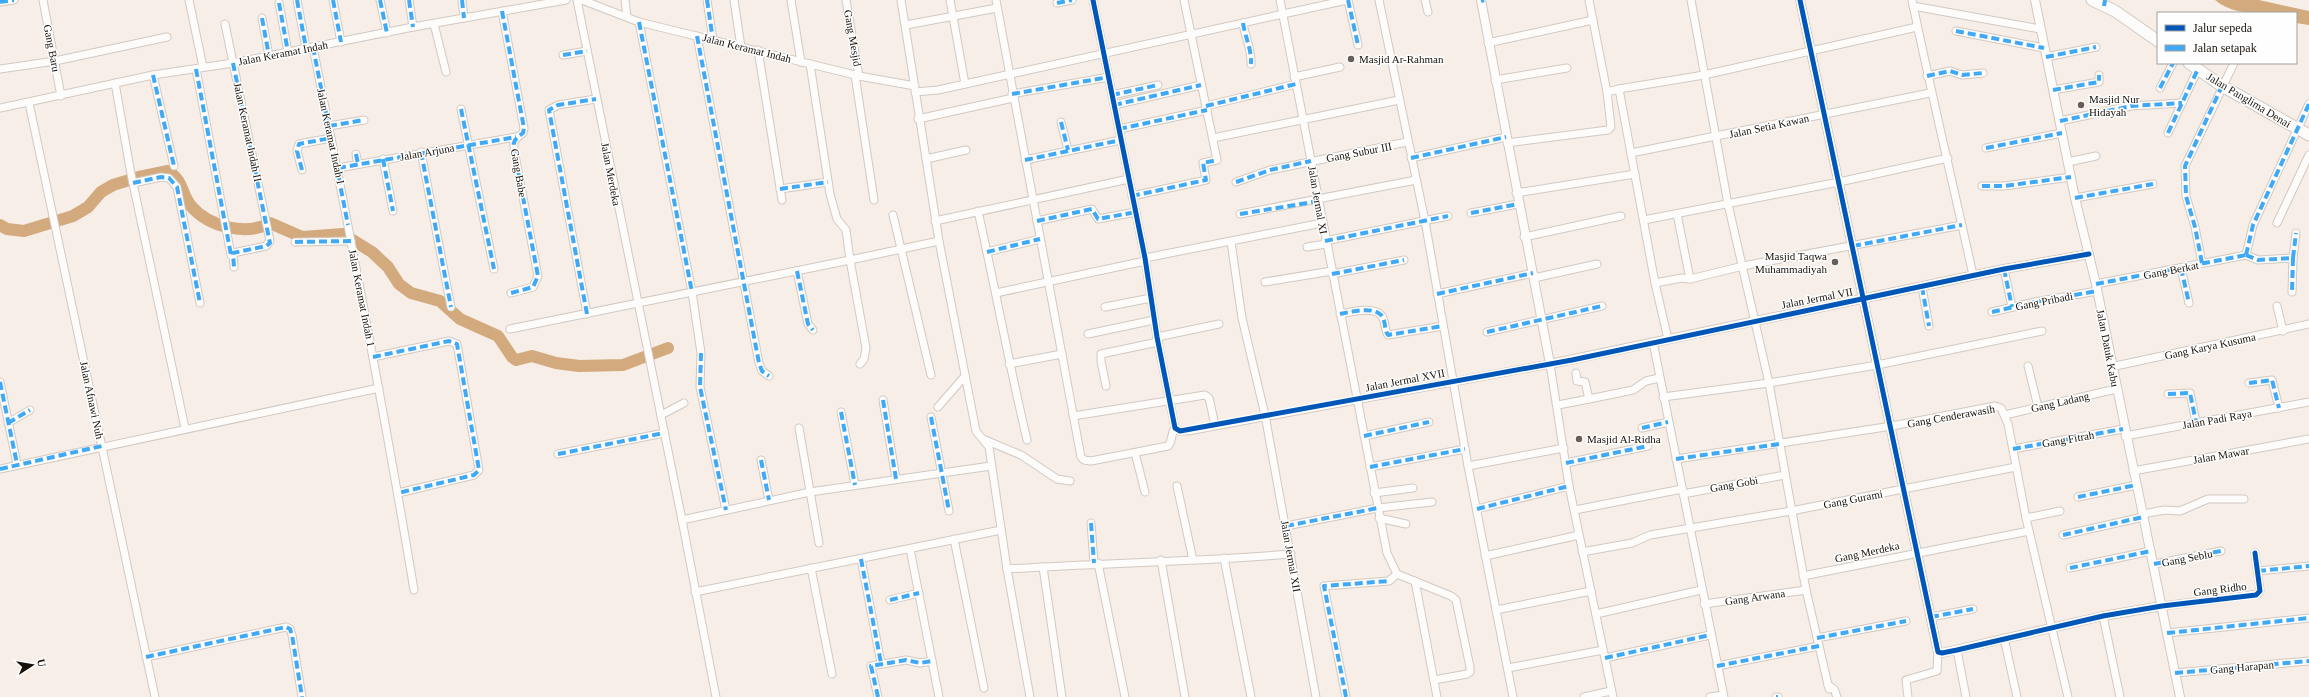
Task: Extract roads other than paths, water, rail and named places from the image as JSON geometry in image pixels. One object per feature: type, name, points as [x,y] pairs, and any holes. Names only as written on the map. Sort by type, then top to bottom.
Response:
[{"type":"main road","points":[[2092,0],[2104,3],[2157,40]]},
{"type":"main road","name":"Jalan Panglima Denai","points":[[2193,66],[2222,86],[2309,135]]},
{"type":"street","points":[[0,2],[14,0]]},
{"type":"street","name":"Gang Baru","points":[[42,0],[56,60],[61,96]]},
{"type":"street","points":[[189,0],[226,232],[234,267]]},
{"type":"street","name":"Jalan Keramat Indah I","points":[[297,0],[329,126],[338,168],[350,240]]},
{"type":"street","points":[[333,0],[341,42]]},
{"type":"street","points":[[380,0],[387,33]]},
{"type":"street","points":[[408,0],[413,27]]},
{"type":"street","points":[[462,0],[464,18]]},
{"type":"street","points":[[516,0],[517,8]]},
{"type":"street","name":"Jalan Keramat Indah","points":[[0,108],[29,103],[153,75],[233,63],[413,27],[566,0]]},
{"type":"street","name":"Jalan Merdeka","points":[[577,0],[637,303],[653,368],[664,433],[716,697]]},
{"type":"street","name":"Jalan Keramat Indah","points":[[582,0],[627,16],[639,22],[915,89],[965,84],[1243,23],[1283,16],[1347,0]]},
{"type":"street","points":[[625,0],[627,16]]},
{"type":"street","points":[[707,0],[713,40]]},
{"type":"street","points":[[734,0],[741,47]]},
{"type":"street","points":[[791,0],[801,62]]},
{"type":"street","name":"Gang Mesjid","points":[[846,0],[874,200]]},
{"type":"street","points":[[901,0],[906,25],[918,119],[926,159],[938,241],[976,431],[989,447],[1000,530],[1030,697]]},
{"type":"street","points":[[950,0],[965,84]]},
{"type":"street","points":[[1057,3],[1072,0]]},
{"type":"street","points":[[906,25],[953,16],[997,4],[1012,96],[1081,456],[1084,460],[1091,461],[1168,446],[1171,442],[1171,435],[1176,428],[1157,340],[1145,259],[1093,0]]},
{"type":"street","points":[[1132,196],[1206,180],[1203,163],[1217,160],[1184,0]]},
{"type":"street","name":"Jalan Jermal XI","points":[[1280,0],[1379,518],[1387,553],[1397,574]]},
{"type":"street","points":[[1347,0],[1358,45]]},
{"type":"street","points":[[1379,0],[1407,142],[1425,221],[1452,381],[1513,697]]},
{"type":"street","points":[[1425,0],[1428,12]]},
{"type":"street","points":[[1482,0],[1494,80],[1558,405],[1566,463],[1582,552],[1612,694],[1584,697]]},
{"type":"street","points":[[1411,158],[1506,140],[1608,130],[1611,126],[1607,92],[1589,0]]},
{"type":"street","points":[[1691,0],[1728,204],[1768,383],[1806,590],[1828,687],[1834,689],[1837,697]]},
{"type":"street","points":[[1800,0],[1877,365],[1892,426],[1938,652],[1937,671],[1906,680],[1908,697]]},
{"type":"street","name":"Jalan Datuk Kabu","points":[[2034,0],[2054,90],[2075,198],[2089,254],[2124,432],[2154,564],[2180,697]]},
{"type":"street","points":[[279,3],[288,52]]},
{"type":"street","points":[[1974,276],[1948,158],[1930,93],[1913,3],[2040,29]]},
{"type":"street","name":"Gang Babe","points":[[502,11],[524,128],[523,134],[516,137],[514,142],[515,156],[537,279],[535,286],[511,293]]},
{"type":"street","points":[[262,18],[269,56]]},
{"type":"street","points":[[1488,43],[1593,20]]},
{"type":"street","points":[[639,22],[692,292],[700,353],[700,391],[726,510]]},
{"type":"street","points":[[1243,23],[1246,42],[1251,52],[1251,64]]},
{"type":"street","name":"Jalan Keramat Indah II","points":[[225,24],[263,201],[268,227],[269,244],[234,252],[231,255]]},
{"type":"street","points":[[434,24],[446,72]]},
{"type":"street","points":[[1607,92],[1704,75],[1917,27]]},
{"type":"street","points":[[1956,31],[2045,53],[2096,47]]},
{"type":"street","points":[[697,36],[760,367],[769,376]]},
{"type":"street","points":[[0,69],[56,60],[167,37]]},
{"type":"street","points":[[758,50],[782,200]]},
{"type":"street","points":[[563,56],[587,51]]},
{"type":"street","points":[[810,64],[828,182],[837,219],[846,230],[867,353],[860,364]]},
{"type":"street","points":[[2160,88],[2172,64]]},
{"type":"street","points":[[2202,263],[2195,227],[2186,196],[2185,170],[2188,157],[2233,64]]},
{"type":"street","points":[[2168,133],[2182,103],[2193,66]]},
{"type":"street","points":[[1119,129],[1206,108],[1340,68]]},
{"type":"street","points":[[1494,80],[1568,68]]},
{"type":"street","points":[[1927,76],[1950,71],[1964,76],[1983,73]]},
{"type":"street","points":[[153,75],[174,166]]},
{"type":"street","points":[[2054,90],[2099,82],[2099,75]]},
{"type":"street","points":[[918,119],[1012,96],[1109,77]]},
{"type":"street","points":[[114,83],[133,182],[185,428]]},
{"type":"street","points":[[1112,95],[1158,85]]},
{"type":"street","points":[[1114,106],[1201,86]]},
{"type":"street","points":[[1619,89],[1655,283],[1668,339]]},
{"type":"street","name":"Jalan Setia Kawan","points":[[1631,153],[1930,93]]},
{"type":"street","points":[[587,314],[549,110],[558,105],[596,99]]},
{"type":"street","points":[[1213,138],[1399,100]]},
{"type":"street","name":"Jalan Afnawi Nuh","points":[[29,103],[155,697]]},
{"type":"street","points":[[2060,121],[2131,106],[2182,103]]},
{"type":"street","points":[[2293,258],[2258,260],[2246,255],[2253,225],[2309,104]]},
{"type":"street","points":[[461,109],[494,269]]},
{"type":"street","points":[[329,126],[364,120]]},
{"type":"street","points":[[1061,122],[1068,150]]},
{"type":"street","points":[[1986,148],[2062,133]]},
{"type":"street","name":"Jalan Arjuna","points":[[338,168],[421,152],[516,137]]},
{"type":"street","points":[[302,170],[297,150],[299,144],[331,138]]},
{"type":"street","points":[[1025,160],[1121,140]]},
{"type":"street","name":"Gang Subur III","points":[[1236,182],[1270,170],[1407,142]]},
{"type":"street","points":[[926,159],[966,150]]},
{"type":"street","points":[[421,152],[451,307]]},
{"type":"street","points":[[356,154],[358,164]]},
{"type":"street","points":[[2278,223],[2309,155]]},
{"type":"street","points":[[2068,162],[2096,156]]},
{"type":"street","points":[[1644,220],[1839,182],[1948,158]]},
{"type":"street","points":[[383,159],[393,211]]},
{"type":"street","points":[[1516,193],[1635,174]]},
{"type":"street","points":[[133,182],[161,177],[169,178],[177,188],[200,303]]},
{"type":"street","points":[[1982,186],[2004,186],[2071,177]]},
{"type":"street","points":[[935,221],[1032,198],[1129,179]]},
{"type":"street","points":[[1240,214],[1416,180]]},
{"type":"street","points":[[780,189],[828,182]]},
{"type":"street","points":[[2075,198],[2153,184]]},
{"type":"street","points":[[1471,212],[1518,204]]},
{"type":"street","points":[[1036,221],[1092,208],[1098,219],[1136,212]]},
{"type":"street","points":[[978,211],[996,293],[1009,364],[1027,440]]},
{"type":"street","points":[[893,214],[931,375]]},
{"type":"street","points":[[1677,214],[1690,279]]},
{"type":"street","points":[[1307,247],[1448,216]]},
{"type":"street","points":[[1524,237],[1621,216]]},
{"type":"street","points":[[996,293],[1145,259],[1322,223]]},
{"type":"street","points":[[1655,283],[1682,278],[1690,279],[1743,266],[1962,225]]},
{"type":"street","points":[[2292,292],[2293,258],[2296,233]]},
{"type":"street","points":[[987,252],[1040,239]]},
{"type":"street","points":[[295,242],[350,240]]},
{"type":"street","name":"Jalan Keramat Indah 1","points":[[350,240],[379,388],[414,590]]},
{"type":"street","points":[[510,329],[901,250],[938,241]]},
{"type":"street","name":"Jalan Jermal XII","points":[[1231,242],[1242,318],[1265,416],[1316,697]]},
{"type":"street","name":"Jalan Jermal VII","points":[[1550,364],[2004,269],[2089,254]]},
{"type":"street","name":"Gang Berkat","points":[[2096,288],[2202,263],[2246,255]]},
{"type":"street","points":[[1265,282],[1404,260]]},
{"type":"street","points":[[1437,294],[1597,264]]},
{"type":"street","points":[[2181,268],[2189,303]]},
{"type":"street","points":[[2004,269],[2012,307]]},
{"type":"street","points":[[797,271],[808,324],[813,330]]},
{"type":"street","points":[[1922,287],[1929,326]]},
{"type":"street","name":"Gang Pribadi","points":[[1992,312],[2096,288]]},
{"type":"street","points":[[1105,307],[1151,298]]},
{"type":"street","points":[[1487,332],[1542,321],[1602,306]]},
{"type":"street","points":[[2277,306],[2283,331]]},
{"type":"street","points":[[1340,314],[1366,311],[1377,312],[1382,315],[1388,335],[1443,326]]},
{"type":"street","points":[[1088,334],[1154,320]]},
{"type":"street","points":[[1106,386],[1101,354],[1219,324]]},
{"type":"street","name":"Gang Karya Kusuma","points":[[2111,367],[2283,331],[2309,324]]},
{"type":"street","points":[[1663,397],[1768,383],[1877,365],[2042,331]]},
{"type":"street","points":[[373,357],[449,341],[457,344],[479,470],[474,475],[398,493]]},
{"type":"street","points":[[1653,342],[1723,696],[1710,697]]},
{"type":"street","points":[[1009,364],[1062,354]]},
{"type":"street","name":"Jalan Jermal XVII","points":[[1176,428],[1180,431],[1188,431],[1550,364]]},
{"type":"street","points":[[2028,366],[2038,407]]},
{"type":"street","points":[[1576,373],[1577,381],[1586,382],[1590,399]]},
{"type":"street","points":[[938,407],[965,376]]},
{"type":"street","points":[[1558,405],[1633,390],[1646,381],[1659,378]]},
{"type":"street","points":[[2249,383],[2272,380],[2279,408]]},
{"type":"street","points":[[0,382],[17,464]]},
{"type":"street","points":[[0,469],[17,464],[185,428],[379,388]]},
{"type":"street","name":"Gang Ladang","points":[[2005,415],[2116,389]]},
{"type":"street","points":[[2168,394],[2190,393],[2196,422]]},
{"type":"street","points":[[1073,416],[1208,395],[1215,425]]},
{"type":"street","points":[[883,400],[896,479]]},
{"type":"street","name":"Jalan Padi Raya","points":[[2124,432],[2196,422],[2309,402]]},
{"type":"street","points":[[662,415],[684,403]]},
{"type":"street","name":"Gang Cenderawasih","points":[[1892,426],[1995,406],[2001,408],[2005,415]]},
{"type":"street","points":[[8,423],[30,410]]},
{"type":"street","points":[[841,412],[855,485]]},
{"type":"street","points":[[2005,415],[2026,518],[2053,627],[2068,697]]},
{"type":"street","points":[[931,417],[943,473],[949,511]]},
{"type":"street","points":[[1364,436],[1429,422]]},
{"type":"street","points":[[1642,428],[1668,422]]},
{"type":"street","points":[[1676,459],[1892,426]]},
{"type":"street","points":[[799,428],[819,543]]},
{"type":"street","name":"Gang Fitrah","points":[[2013,449],[2124,432]]},
{"type":"street","points":[[558,454],[664,433]]},
{"type":"street","points":[[983,439],[1021,455],[1058,479],[1070,481]]},
{"type":"street","name":"Jalan Mawar","points":[[2133,471],[2309,439]]},
{"type":"street","points":[[1566,463],[1648,446]]},
{"type":"street","points":[[1468,466],[1564,448]]},
{"type":"street","points":[[1370,467],[1465,449]]},
{"type":"street","points":[[1135,453],[1145,492]]},
{"type":"street","points":[[761,460],[770,500]]},
{"type":"street","points":[[682,520],[810,492],[991,466]]},
{"type":"street","name":"Gang Gurami","points":[[1582,552],[1632,543],[1650,535],[1791,511],[2016,468]]},
{"type":"street","name":"Gang Gobi","points":[[1575,510],[1785,475]]},
{"type":"street","points":[[2078,497],[2136,485]]},
{"type":"street","points":[[1177,486],[1193,560]]},
{"type":"street","points":[[1477,510],[1570,486]]},
{"type":"street","points":[[1374,493],[1412,488]]},
{"type":"street","points":[[2063,535],[2164,510],[2180,511],[2200,500],[2212,498],[2244,498]]},
{"type":"street","points":[[1286,526],[1378,508],[1432,502]]},
{"type":"street","points":[[2026,518],[2060,511]]},
{"type":"street","points":[[1379,518],[1406,524]]},
{"type":"street","points":[[1091,523],[1096,563],[1125,697]]},
{"type":"street","points":[[695,592],[1000,530]]},
{"type":"street","name":"Gang Merdeka","points":[[1804,576],[1917,552],[2029,531]]},
{"type":"street","points":[[1485,556],[1579,535]]},
{"type":"street","points":[[954,539],[984,688]]},
{"type":"street","points":[[910,549],[939,697]]},
{"type":"street","points":[[2070,568],[2151,551]]},
{"type":"street","name":"Gang Seblu","points":[[2154,564],[2221,551]]},
{"type":"street","points":[[2255,553],[2258,571],[2309,566]]},
{"type":"street","points":[[1007,569],[1096,563],[1193,560],[1290,554]]},
{"type":"street","points":[[1224,558],[1251,697]]},
{"type":"street","points":[[861,559],[881,663]]},
{"type":"street","points":[[1161,560],[1185,697]]},
{"type":"street","points":[[1043,566],[1062,697]]},
{"type":"street","points":[[811,568],[832,674]]},
{"type":"street","name":"Gang Ridho","points":[[2162,606],[2258,594],[2260,591],[2258,571]]},
{"type":"street","points":[[1346,697],[1324,586],[1389,581],[1397,574],[1451,596],[1456,600],[1470,667],[1466,674],[1434,680]]},
{"type":"street","points":[[1415,581],[1437,697]]},
{"type":"street","points":[[1596,614],[1701,590]]},
{"type":"street","name":"Gang Arwana","points":[[1704,604],[1806,590]]},
{"type":"street","points":[[1496,610],[1591,591]]},
{"type":"street","points":[[890,600],[919,593]]},
{"type":"street","points":[[1938,652],[1942,653],[1957,650],[2103,616],[2162,606]]},
{"type":"street","points":[[1931,617],[1973,609]]},
{"type":"street","points":[[2103,616],[2120,697]]},
{"type":"street","points":[[2167,633],[2309,618]]},
{"type":"street","points":[[1817,638],[1906,621]]},
{"type":"street","points":[[146,657],[286,627],[290,629],[292,634],[302,697]]},
{"type":"street","points":[[1605,658],[1710,635]]},
{"type":"street","points":[[2004,638],[2017,697]]},
{"type":"street","points":[[1717,666],[1819,646]]},
{"type":"street","points":[[1508,668],[1603,650]]},
{"type":"street","points":[[1957,650],[1966,697]]},
{"type":"street","points":[[878,697],[871,666],[881,663],[906,660],[920,663],[932,661]]},
{"type":"street","name":"Gang Harapan","points":[[2175,673],[2309,661]]},
{"type":"waterway","points":[[0,225],[7,229],[24,231],[73,216],[88,207],[101,192],[113,185],[139,177],[168,171],[180,184],[191,206],[199,213],[218,224],[239,229],[250,229],[270,223],[302,237],[343,234],[372,252],[388,267],[399,284],[411,293],[440,301],[460,319],[498,336],[512,357],[516,360],[532,356],[556,363],[579,366],[623,365],[668,348]]},
{"type":"place","name":"Masjid Ar-Rahman","points":[[1351,59]]},
{"type":"place","name":"Masjid Nur Hidayah","points":[[2081,105]]},
{"type":"place","name":"Masjid Taqwa Muhammadiyah","points":[[1835,262]]},
{"type":"place","name":"Masjid Al-Ridha","points":[[1579,439]]}]
